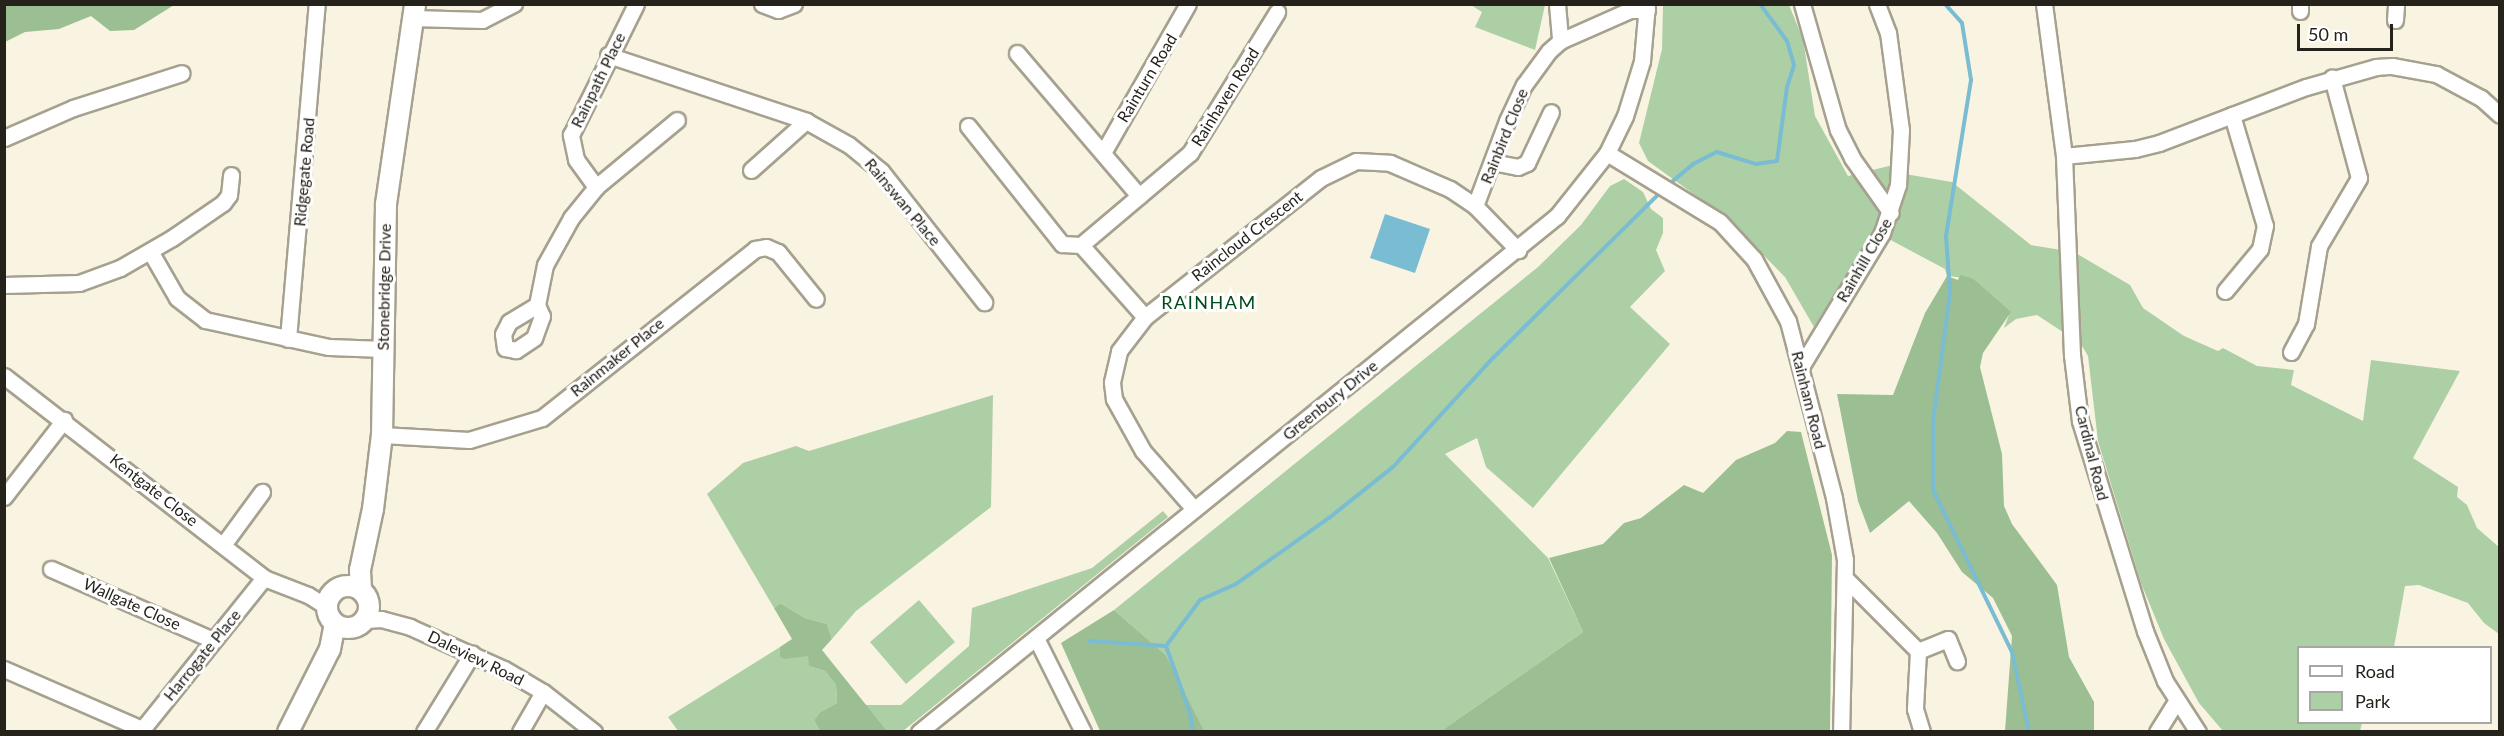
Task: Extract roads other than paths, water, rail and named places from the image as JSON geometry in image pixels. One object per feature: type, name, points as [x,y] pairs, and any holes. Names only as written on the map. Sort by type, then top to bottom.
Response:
[{"type":"street","name":"Ridgegate Road","points":[[288,339],[317,4]]},
{"type":"street","points":[[414,11],[482,20],[514,4]]},
{"type":"street","name":"Rainpath Place","points":[[596,187],[576,159],[571,135],[608,55],[636,4]]},
{"type":"street","points":[[762,4],[778,10],[794,4]]},
{"type":"street","name":"Rainturn Road","points":[[1104,151],[1188,4]]},
{"type":"street","points":[[1557,4],[1560,41]]},
{"type":"street","points":[[1802,4],[1838,130],[1852,158],[1892,213]]},
{"type":"street","name":"Rainhill Close","points":[[1802,365],[1892,213],[1898,185],[1901,130],[1888,33],[1877,4]]},
{"type":"street","name":"Cardinal Road","points":[[2044,4],[2064,156],[2072,355],[2080,421],[2145,631],[2176,700],[2198,732]]},
{"type":"street","name":"Rainbird Close","points":[[1475,206],[1524,85],[1560,41],[1629,10],[1647,7]]},
{"type":"street","name":"Greenbury Drive","points":[[919,732],[1518,250],[1572,200],[1607,153],[1635,91],[1647,7]]},
{"type":"street","name":"Stonebridge Drive","points":[[288,732],[353,604],[373,509],[382,435],[386,204],[414,11]]},
{"type":"street","name":"Rainhaven Road","points":[[1082,245],[1190,153],[1277,12]]},
{"type":"street","points":[[1017,53],[1104,151],[1139,196]]},
{"type":"street","name":"Rainswan Place","points":[[608,55],[806,121],[849,144],[881,171],[984,302]]},
{"type":"street","points":[[2064,156],[2135,149],[2332,78],[2376,67],[2418,69],[2459,84],[2499,115]]},
{"type":"street","points":[[4,138],[73,108],[182,73]]},
{"type":"street","points":[[2291,352],[2306,324],[2319,246],[2359,178],[2332,78]]},
{"type":"street","points":[[1492,162],[1518,167],[1527,163],[1551,112]]},
{"type":"street","points":[[2225,291],[2260,249],[2265,226],[2232,115]]},
{"type":"street","points":[[537,305],[541,279],[552,248],[596,187],[677,120]]},
{"type":"street","points":[[752,170],[806,121]]},
{"type":"street","points":[[968,126],[1062,243],[1082,245],[1144,317]]},
{"type":"street","name":"Rainham Road","points":[[1607,153],[1699,207],[1736,238],[1768,280],[1788,321],[1802,365],[1842,539],[1845,578],[1842,732]]},
{"type":"street","name":"Raincloud Crescent","points":[[1194,509],[1143,451],[1114,399],[1112,382],[1119,351],[1144,317],[1340,166],[1372,159],[1390,163],[1449,189],[1475,206],[1518,250]]},
{"type":"street","points":[[4,285],[87,282],[150,251],[223,203],[229,195],[231,175]]},
{"type":"street","name":"Rainmaker Place","points":[[382,435],[469,440],[542,418],[755,249],[766,247],[777,252],[816,299]]},
{"type":"street","points":[[150,251],[169,287],[196,315],[217,324],[329,347],[384,349]]},
{"type":"street","name":"Kentgate Close","points":[[4,376],[64,420],[264,578],[308,595],[353,604]]},
{"type":"street","points":[[4,497],[64,420]]},
{"type":"street","points":[[223,545],[262,492]]},
{"type":"street","name":"Wallgate Close","points":[[51,569],[213,640]]},
{"type":"street","name":"Harrogate Place","points":[[141,730],[264,578]]},
{"type":"street","points":[[1845,578],[1918,651],[1915,709],[1922,732]]},
{"type":"street","name":"Daleview Road","points":[[353,604],[472,654],[543,692],[594,732]]},
{"type":"street","points":[[1036,638],[1083,732]]},
{"type":"street","points":[[1918,651],[1948,639],[1958,660]]},
{"type":"street","points":[[424,732],[472,654]]},
{"type":"street","points":[[4,669],[141,730]]},
{"type":"street","points":[[520,732],[543,692]]},
{"type":"street","points":[[2157,732],[2176,700]]},
{"type":"water","points":[[1385,214],[1430,229],[1415,273],[1370,258]]},
{"type":"waterway","points":[[1667,186],[1693,164],[1717,152],[1756,164],[1777,161],[1787,87],[1794,65],[1787,41],[1760,4]]},
{"type":"waterway","points":[[1945,4],[1962,23],[1971,80],[1946,236],[1950,292],[1933,421],[1933,490],[2012,652],[2029,732]]},
{"type":"waterway","points":[[1193,732],[1190,713],[1166,646],[1200,600],[1236,584],[1329,518],[1393,467],[1493,358],[1662,191]]},
{"type":"waterway","points":[[1089,641],[1166,646]]},
{"type":"district","name":"RAINHAM","points":[[1209,302]]}]
